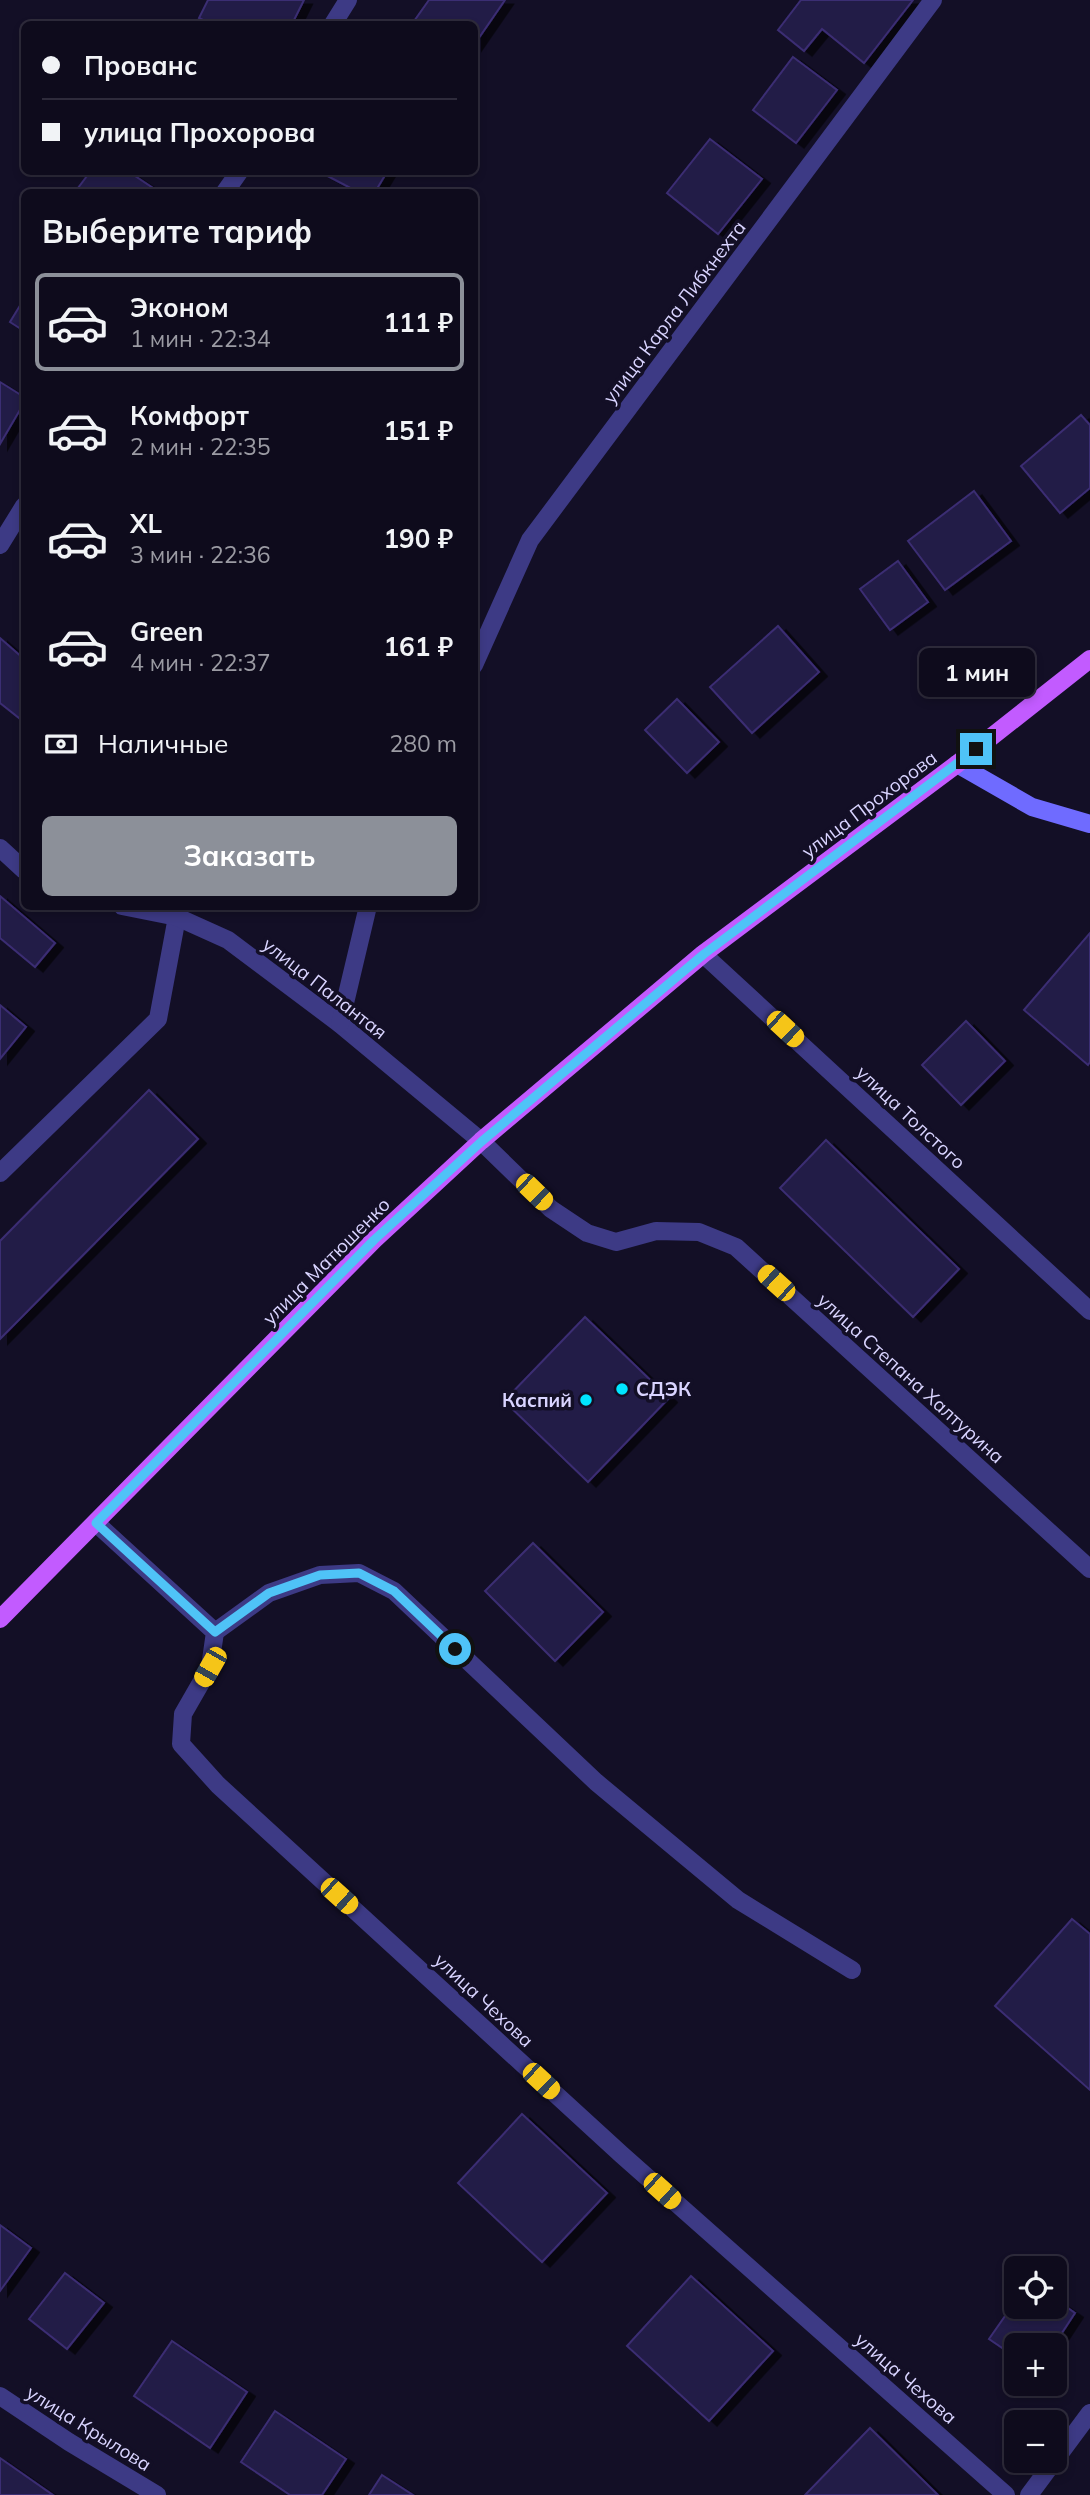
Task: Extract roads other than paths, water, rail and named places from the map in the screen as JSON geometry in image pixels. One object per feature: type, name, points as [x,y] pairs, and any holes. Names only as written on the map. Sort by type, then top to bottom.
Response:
[{"type":"main road","name":"улица Прохорова","points":[[704,954],[957,764],[1090,659]]},
{"type":"main road","points":[[957,764],[1032,807],[1090,824]]},
{"type":"main road","name":"улица Матюшенко","points":[[0,1619],[374,1240],[481,1142],[704,954]]},
{"type":"street","points":[[335,21],[348,0]]},
{"type":"street","name":"улица Карла Либкнехта","points":[[478,655],[530,540],[933,0]]},
{"type":"street","points":[[0,545],[21,511]]},
{"type":"street","points":[[0,848],[21,867]]},
{"type":"street","name":"улица Палантая","points":[[142,910],[177,917],[228,940],[340,1024],[481,1142]]},
{"type":"street","points":[[340,1024],[367,910]]},
{"type":"street","points":[[0,1173],[158,1018],[177,917]]},
{"type":"street","name":"улица Толстого","points":[[704,954],[1090,1311]]},
{"type":"street","name":"улица Степана Халтурина","points":[[481,1142],[551,1209],[587,1233],[616,1242],[656,1231],[699,1232],[736,1247],[1090,1569]]},
{"type":"street","points":[[96,1523],[215,1632],[269,1593],[320,1575],[359,1573],[394,1591],[596,1782],[687,1858],[738,1900],[852,1970]]},
{"type":"street","name":"улица Чехова","points":[[215,1632],[210,1667],[183,1714],[181,1744],[218,1785],[622,2155],[1006,2495]]},
{"type":"street","name":"улица Крылова","points":[[0,2396],[156,2495]]},
{"type":"street","points":[[1067,2444],[1090,2413]]},
{"type":"street","points":[[1029,2495],[1045,2473]]},
{"type":"place","name":"СДЭК","points":[[622,1389]]},
{"type":"place","name":"Каспий","points":[[586,1400]]}]
